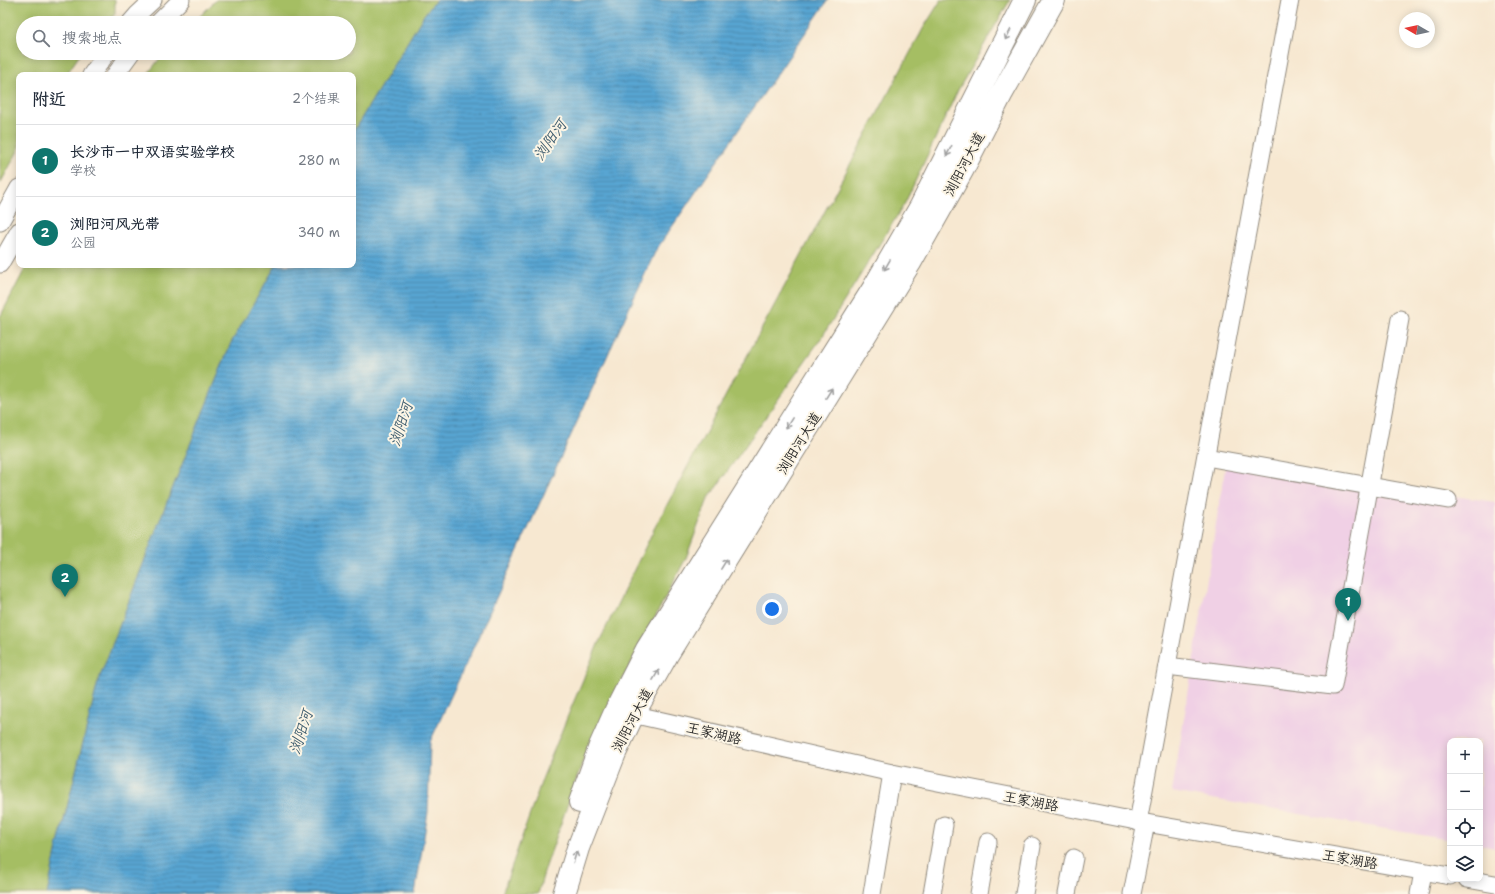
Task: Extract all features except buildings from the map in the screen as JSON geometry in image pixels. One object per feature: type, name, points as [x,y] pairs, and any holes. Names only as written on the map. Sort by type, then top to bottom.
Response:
[{"type":"main road","name":"浏阳河大道","points":[[564,894],[578,848],[609,768],[625,713],[647,649],[869,296],[917,213],[1025,0]]},
{"type":"main road","name":"浏阳河大道","points":[[549,894],[563,846],[600,746],[667,655],[910,263],[963,169],[1001,95],[1054,0]]},
{"type":"street","points":[[135,16],[153,0]]},
{"type":"street","points":[[1132,894],[1167,666],[1290,0]]},
{"type":"street","points":[[164,16],[178,1]]},
{"type":"street","points":[[93,72],[101,60]]},
{"type":"street","points":[[117,72],[126,60]]},
{"type":"street","points":[[0,222],[16,193]]},
{"type":"street","points":[[0,264],[16,236]]},
{"type":"street","points":[[1167,666],[1333,686],[1400,319]]},
{"type":"street","points":[[1206,457],[1448,500]]},
{"type":"street","name":"王家湖路","points":[[625,713],[892,773],[1142,823],[1447,876]]},
{"type":"street","points":[[872,894],[892,773]]},
{"type":"street","points":[[932,894],[944,825]]},
{"type":"street","points":[[979,894],[988,842]]},
{"type":"street","points":[[1024,894],[1032,846]]},
{"type":"street","points":[[1067,894],[1074,858]]},
{"type":"street","points":[[1419,894],[1423,872]]},
{"type":"street","points":[[1483,882],[1495,884]]},
{"type":"shaded area","points":[[1226,463],[1495,502],[1495,848],[1483,846],[1483,738],[1447,738],[1447,839],[1172,792]]},
{"type":"green space","points":[[0,0],[115,0],[115,14],[113,16],[16,16],[16,60],[76,60],[68,72],[16,72],[16,155],[0,184]]},
{"type":"green space","points":[[216,0],[436,0],[424,15],[356,127],[356,72],[149,72],[159,60],[356,60],[356,16],[200,16]]},
{"type":"green space","points":[[941,0],[1010,0],[958,90],[905,203],[822,337],[708,499],[686,558],[588,746],[544,872],[538,894],[502,894],[543,777],[569,713],[598,644],[654,529],[924,27]]},
{"type":"green space","points":[[25,268],[274,268],[231,343],[163,512],[98,682],[47,894],[0,894],[0,317]]},
{"type":"water","name":"浏阳河","points":[[436,0],[828,0],[656,250],[430,742],[428,812],[415,894],[47,894],[98,682],[163,512],[231,343],[274,268],[356,268],[356,127],[424,15]]},
{"type":"place","name":"浏阳河风光带","points":[[65,597]]},
{"type":"place","name":"长沙市一中双语实验学校","points":[[1348,621]]}]
